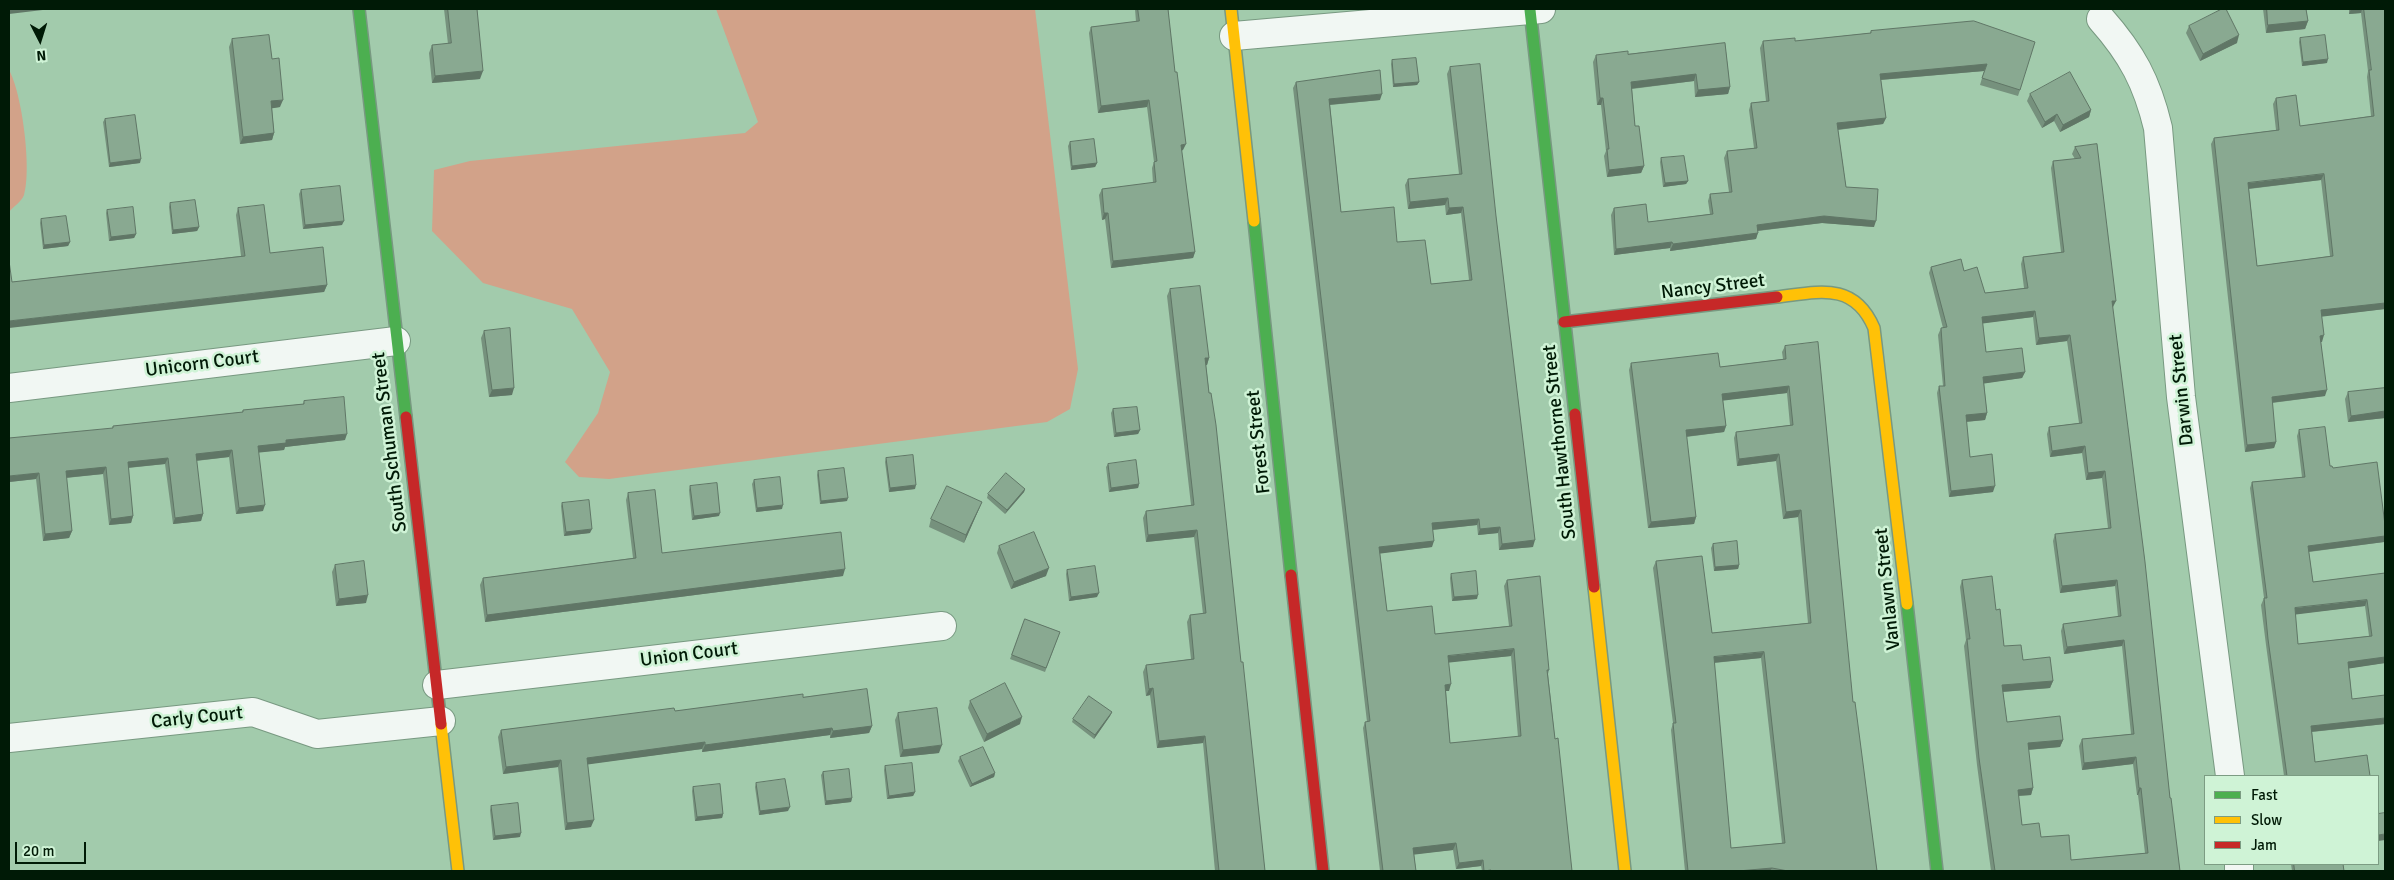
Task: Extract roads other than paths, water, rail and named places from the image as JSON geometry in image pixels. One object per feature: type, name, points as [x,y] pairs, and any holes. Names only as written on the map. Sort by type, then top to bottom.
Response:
[{"type":"street","name":"South Schuman Street","points":[[359,9],[458,871]]},
{"type":"street","name":"Forest Street","points":[[1231,9],[1323,871]]},
{"type":"street","points":[[1234,36],[1536,9]]},
{"type":"street","name":"South Hawthorne Street","points":[[1536,9],[1564,322],[1625,871]]},
{"type":"street","name":"Darwin Street","points":[[2103,12],[2140,70],[2151,98],[2158,128],[2181,397],[2230,775]]},
{"type":"street","name":"Nancy Street","points":[[1564,322],[1828,291],[1845,295],[1862,307]]},
{"type":"street","name":"Vanlawn Street","points":[[1862,307],[1869,315],[1878,338],[1937,871]]},
{"type":"street","name":"Unicorn Court","points":[[9,388],[396,341]]},
{"type":"street","name":"Union Court","points":[[437,685],[942,626]]},
{"type":"street","name":"Carly Court","points":[[9,738],[253,712],[317,734],[441,721]]}]
